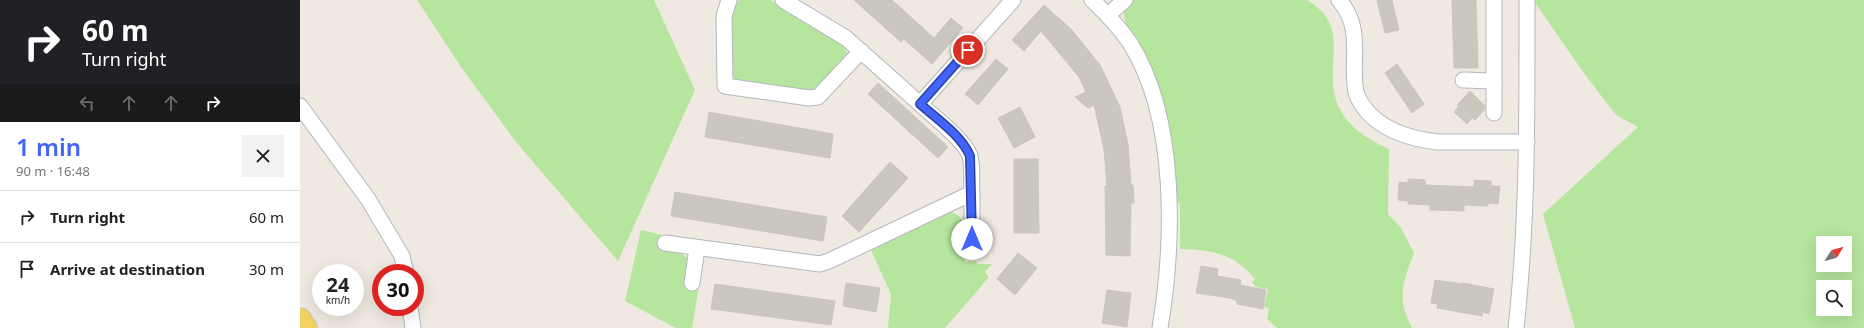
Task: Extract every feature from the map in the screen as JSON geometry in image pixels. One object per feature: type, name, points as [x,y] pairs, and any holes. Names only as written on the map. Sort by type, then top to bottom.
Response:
[{"type":"main road","points":[[300,319],[306,328]]},
{"type":"street","points":[[729,0],[724,16],[718,86],[809,98],[818,97],[861,51]]},
{"type":"street","points":[[783,0],[833,29],[861,51],[950,131],[968,152],[970,159],[972,193],[972,239]]},
{"type":"street","points":[[920,104],[1013,0]]},
{"type":"street","points":[[1092,0],[1108,15],[1130,44],[1138,58],[1160,120],[1166,168],[1169,237],[1166,285],[1160,328]]},
{"type":"street","points":[[1108,15],[1125,0]]},
{"type":"street","points":[[1339,0],[1347,10],[1354,29],[1356,93],[1359,102],[1372,116],[1400,134],[1423,140],[1437,142],[1527,142]]},
{"type":"street","points":[[1494,0],[1494,113]]},
{"type":"street","points":[[1516,328],[1523,266],[1527,142],[1527,0]]},
{"type":"street","points":[[1463,80],[1494,81]]},
{"type":"street","points":[[300,106],[368,199],[402,256],[404,264]]},
{"type":"street","points":[[665,243],[820,264],[972,193]]},
{"type":"street","points":[[692,282],[697,248]]},
{"type":"street","points":[[411,316],[413,328]]},
{"type":"green space","points":[[417,0],[654,0],[695,90],[618,261],[516,142],[461,67]]},
{"type":"green space","points":[[739,0],[770,0],[840,42],[848,55],[818,89],[810,92],[735,80],[732,73],[731,13]]},
{"type":"green space","points":[[1132,0],[1307,0],[1321,10],[1329,22],[1333,33],[1333,86],[1336,100],[1340,109],[1350,124],[1357,130],[1373,141],[1389,149],[1388,214],[1401,228],[1414,253],[1404,282],[1403,290],[1404,308],[1412,328],[1277,328],[1267,319],[1269,308],[1264,307],[1268,289],[1256,287],[1252,282],[1255,279],[1239,263],[1230,258],[1212,252],[1180,249],[1180,203],[1175,203],[1171,149],[1161,98],[1149,63],[1129,30],[1124,17],[1124,12],[1133,3]]},
{"type":"green space","points":[[1533,0],[1864,0],[1864,328],[1575,328],[1543,214],[1638,127],[1616,115],[1586,76]]},
{"type":"green space","points":[[951,212],[958,215],[965,226],[965,262],[976,261],[977,264],[992,264],[985,272],[989,277],[945,328],[888,328],[891,294],[871,250],[943,214]]},
{"type":"green space","points":[[641,230],[662,235],[660,249],[682,254],[687,258],[684,282],[699,285],[692,328],[676,328],[625,301]]},
{"type":"building","points":[[854,0],[892,0],[934,38],[951,18],[963,28],[932,64],[904,39],[901,42]]},
{"type":"building","points":[[1377,0],[1392,0],[1399,30],[1385,33]]},
{"type":"building","points":[[1452,0],[1476,0],[1478,68],[1454,68]]},
{"type":"building","points":[[1044,5],[1071,29],[1100,65],[1120,107],[1128,144],[1131,185],[1133,185],[1134,203],[1131,203],[1130,256],[1106,255],[1105,186],[1107,186],[1104,149],[1094,105],[1088,108],[1075,97],[1086,92],[1079,77],[1041,31],[1024,51],[1012,40]]},
{"type":"building","points":[[996,59],[1008,69],[978,105],[965,94]]},
{"type":"building","points":[[1397,64],[1424,104],[1412,113],[1385,73]]},
{"type":"building","points":[[878,83],[948,147],[938,158],[868,94]]},
{"type":"building","points":[[1470,91],[1485,106],[1485,109],[1475,120],[1472,118],[1467,124],[1454,112],[1459,106],[1457,105]]},
{"type":"building","points":[[1020,107],[1035,137],[1014,148],[998,118]]},
{"type":"building","points":[[709,112],[833,134],[830,158],[705,137]]},
{"type":"building","points":[[1014,159],[1038,159],[1039,233],[1014,233]]},
{"type":"building","points":[[890,162],[908,178],[859,232],[842,216]]},
{"type":"building","points":[[1408,179],[1425,180],[1425,185],[1474,187],[1474,180],[1491,181],[1491,186],[1500,186],[1498,204],[1488,203],[1488,206],[1464,205],[1464,211],[1430,210],[1430,205],[1408,204],[1408,201],[1398,200],[1399,182],[1408,183]]},
{"type":"building","points":[[675,192],[827,217],[823,241],[671,216]]},
{"type":"building","points":[[1018,253],[1037,268],[1015,295],[997,279]]},
{"type":"building","points":[[1201,266],[1218,269],[1217,276],[1241,280],[1240,285],[1266,290],[1263,309],[1237,304],[1237,301],[1230,298],[1196,293]]},
{"type":"building","points":[[1435,280],[1463,283],[1494,289],[1489,314],[1483,312],[1482,316],[1437,308],[1438,304],[1431,303]]},
{"type":"building","points":[[846,283],[880,288],[876,312],[843,306]]},
{"type":"building","points":[[715,284],[835,301],[831,325],[711,309]]},
{"type":"building","points":[[1107,290],[1131,293],[1127,327],[1102,323]]},
{"type":"route","points":[[968,50],[920,104],[950,131],[966,148],[970,156],[972,239]]}]
